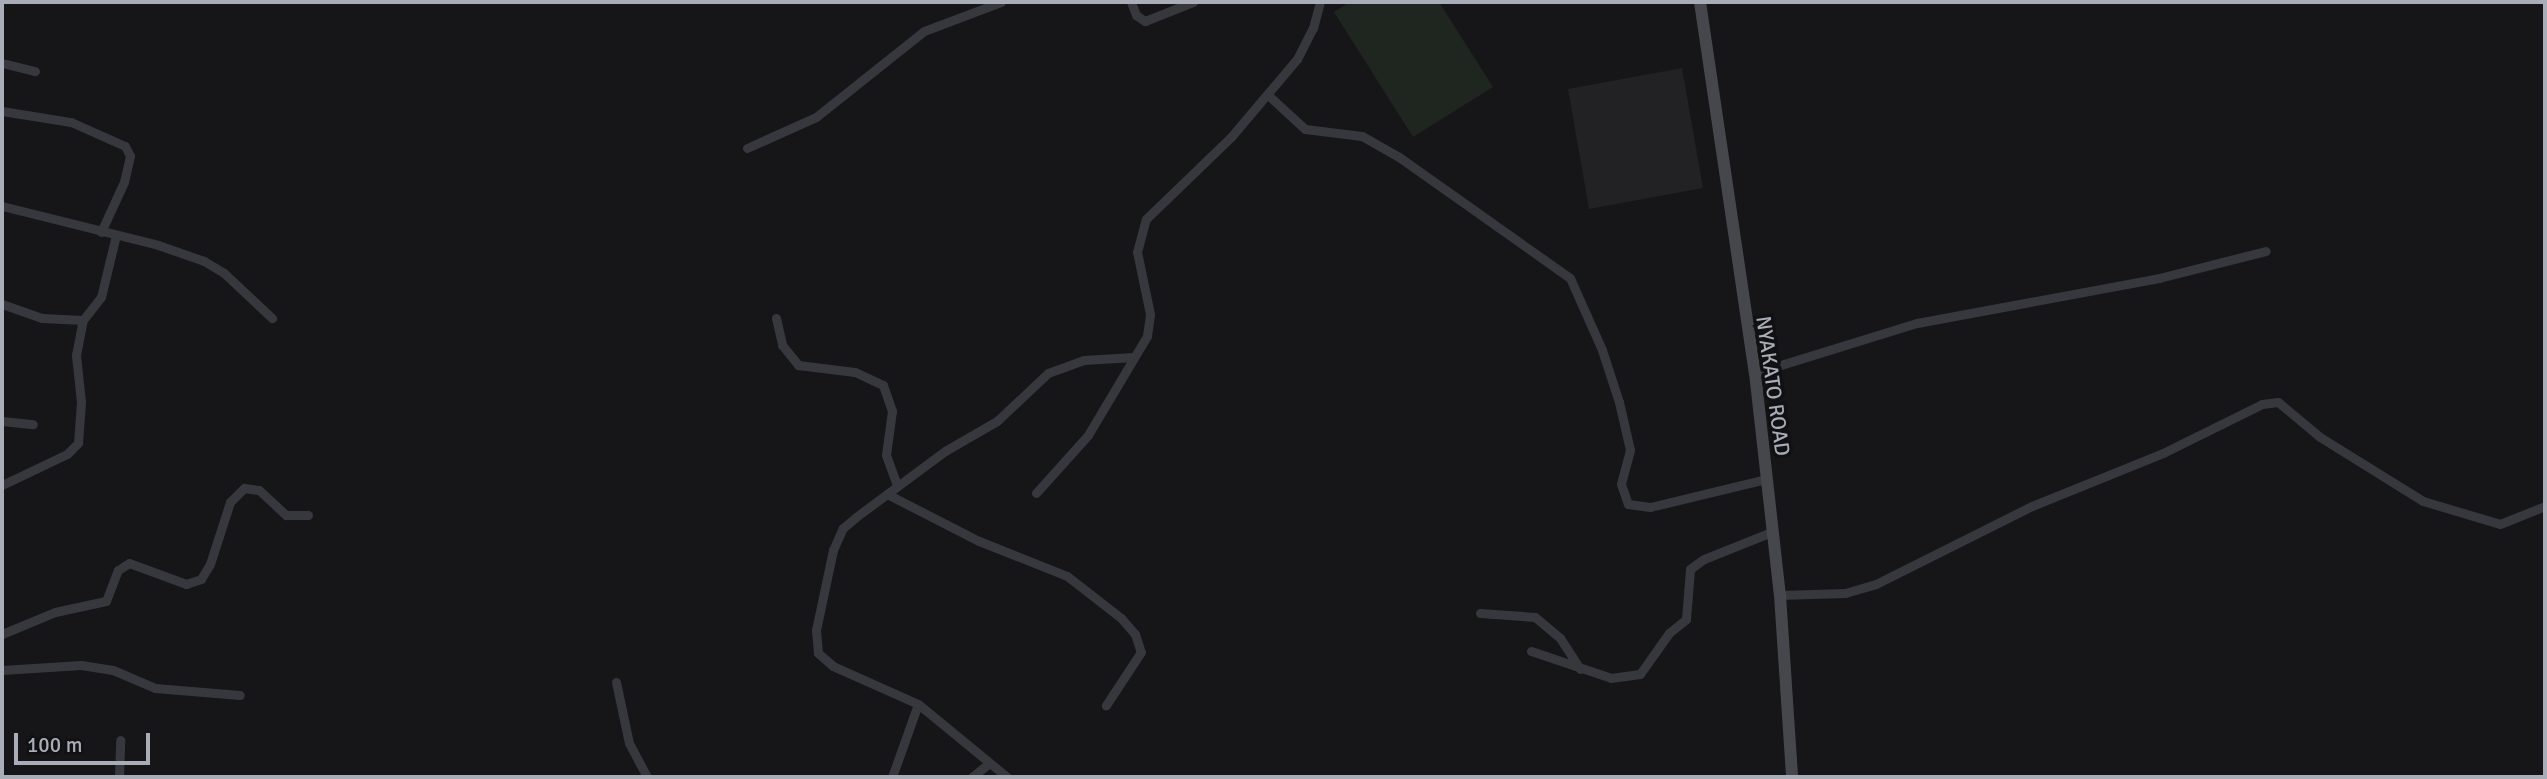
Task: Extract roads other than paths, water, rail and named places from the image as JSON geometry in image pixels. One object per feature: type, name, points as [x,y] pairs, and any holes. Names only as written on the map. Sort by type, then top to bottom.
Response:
[{"type":"street","points":[[747,148],[816,117],[924,32],[1001,2]]},
{"type":"street","points":[[1131,2],[1136,15],[1145,21],[1193,2]]},
{"type":"street","points":[[1036,493],[1088,435],[1147,336],[1150,314],[1137,252],[1146,219],[1268,95],[1306,43],[1320,2]]},
{"type":"street","name":"NYAKATO ROAD","points":[[1700,2],[1755,373],[1769,533],[1780,595],[1792,777]]},
{"type":"street","points":[[2,63],[36,71]]},
{"type":"street","points":[[1268,95],[1306,129],[1351,133],[1391,153],[1570,278],[1602,351],[1619,402],[1630,450],[1621,484],[1628,504],[1650,507],[1766,479]]},
{"type":"street","points":[[2,111],[71,122],[125,146],[130,156],[124,182],[101,232]]},
{"type":"street","points":[[2,206],[116,235],[213,266],[272,318]]},
{"type":"street","points":[[2,485],[67,454],[78,443],[81,402],[76,355],[83,320],[101,297],[116,235]]},
{"type":"street","points":[[1755,373],[1917,323],[2159,278],[2266,251]]},
{"type":"street","points":[[2,304],[42,318],[83,320]]},
{"type":"street","points":[[776,317],[782,345],[798,365],[855,372],[883,385],[892,411],[887,455],[897,485]]},
{"type":"street","points":[[1007,777],[918,704],[834,666],[818,653],[815,644],[836,539],[897,485],[997,421],[1048,373],[1084,360],[1133,357]]},
{"type":"street","points":[[1780,595],[1845,593],[1876,584],[2032,506],[2163,453],[2262,404],[2278,402],[2320,437],[2423,501],[2500,524],[2545,506]]},
{"type":"street","points":[[2,421],[33,424]]},
{"type":"street","points":[[2,634],[55,612],[106,601],[118,570],[129,563],[186,584],[201,579],[210,564],[230,502],[244,488],[259,490],[286,515],[308,514]]},
{"type":"street","points":[[887,494],[979,541],[1067,576],[1121,618],[1135,634],[1141,652],[1106,705]]},
{"type":"street","points":[[1531,651],[1580,670],[1611,678],[1640,674],[1669,633],[1686,619],[1690,569],[1704,559],[1769,533]]},
{"type":"street","points":[[1480,613],[1535,617],[1560,638],[1580,670]]},
{"type":"street","points":[[2,670],[81,665],[113,670],[155,688],[240,695]]},
{"type":"street","points":[[616,682],[629,743],[647,777]]},
{"type":"street","points":[[892,777],[918,704]]},
{"type":"street","points":[[119,777],[120,740]]},
{"type":"street","points":[[972,777],[989,763]]}]
